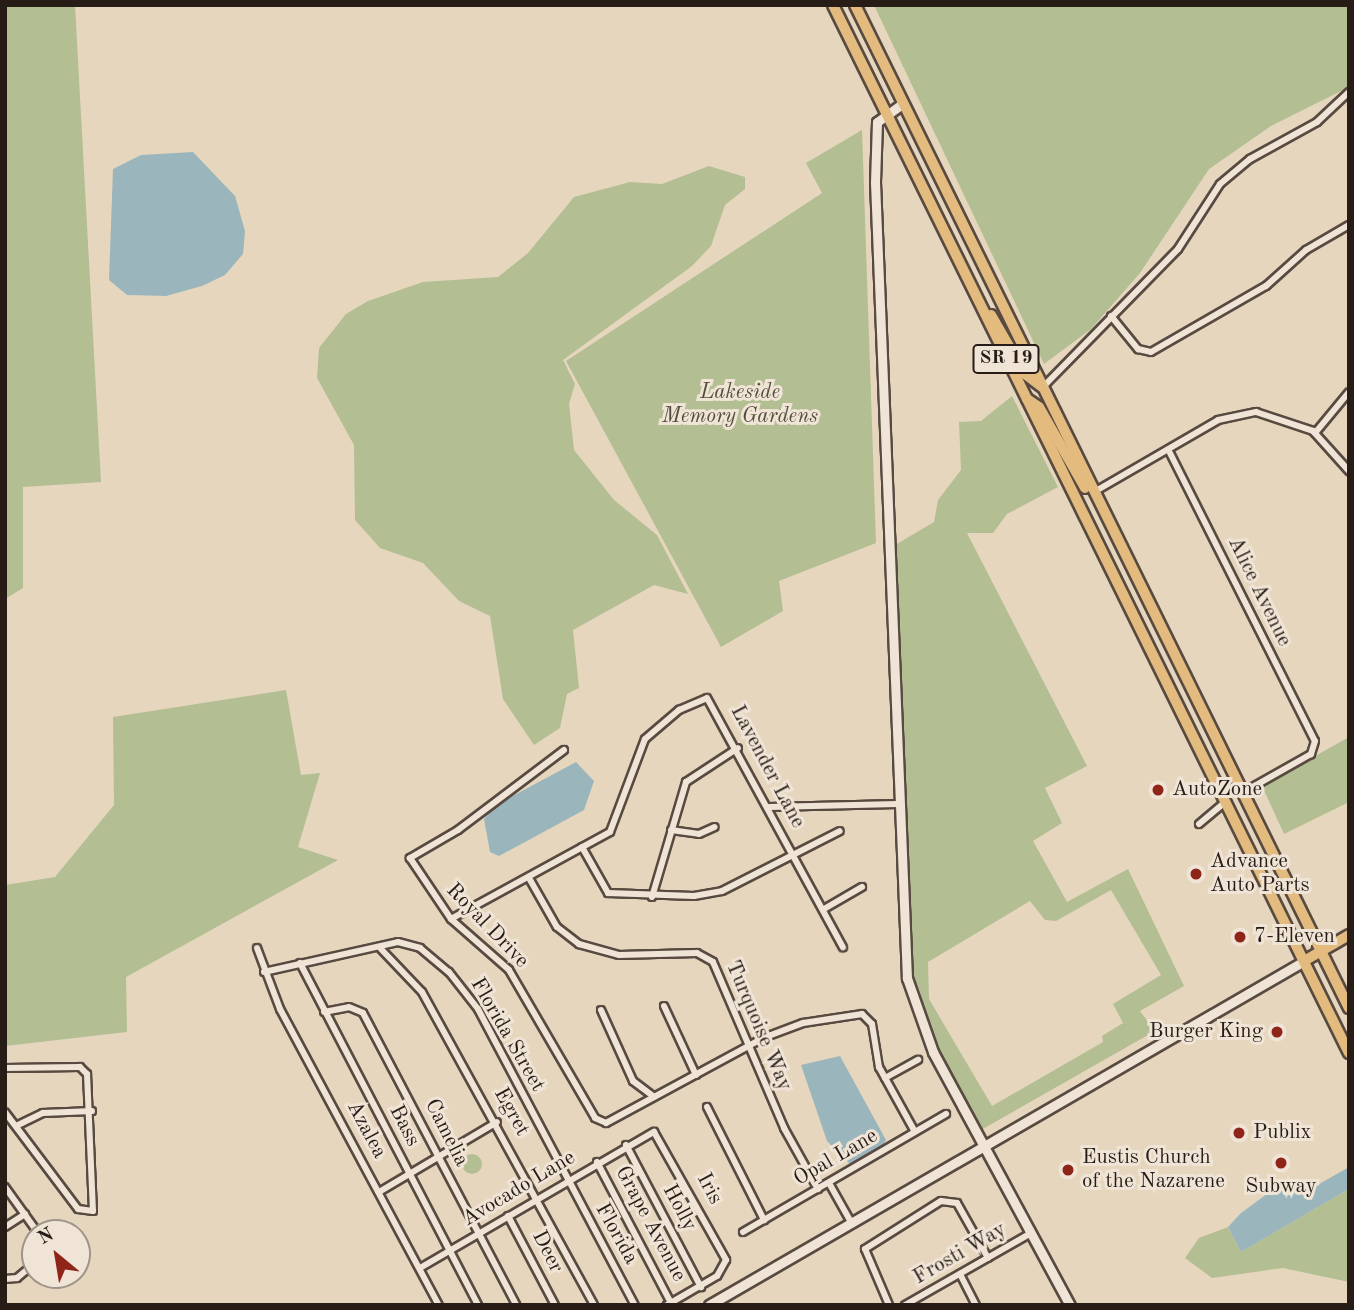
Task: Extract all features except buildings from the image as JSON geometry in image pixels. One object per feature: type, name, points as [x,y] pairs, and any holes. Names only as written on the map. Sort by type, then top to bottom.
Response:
[{"type":"main road","name":"SR 19","points":[[833,5],[1349,1053]]},
{"type":"main road","name":"SR 19","points":[[855,5],[1349,1008]]},
{"type":"main road","points":[[973,292],[1025,374],[1042,388]]},
{"type":"main road","points":[[1025,397],[1039,407],[1115,536]]},
{"type":"main road","points":[[1225,802],[1251,811]]},
{"type":"main road","points":[[1304,961],[1349,935]]},
{"type":"street","points":[[1042,388],[1178,249],[1220,184],[1250,159],[1317,122],[1348,94]]},
{"type":"street","points":[[902,104],[885,114],[875,132],[875,182],[898,804],[909,990],[921,1027],[1070,1305]]},
{"type":"street","points":[[1111,316],[1138,349],[1151,352],[1266,286],[1306,250],[1349,225]]},
{"type":"street","points":[[1315,433],[1349,391]]},
{"type":"street","points":[[1094,492],[1170,453],[1217,420],[1238,414],[1282,416],[1315,433],[1349,471]]},
{"type":"street","name":"Alice Avenue","points":[[1170,453],[1316,746],[1242,793]]},
{"type":"street","name":"Lavender Lane","points":[[451,919],[529,878],[612,829],[638,748],[679,710],[710,700],[843,947]]},
{"type":"street","points":[[652,897],[671,830],[690,777],[738,748]]},
{"type":"street","name":"Royal Drive","points":[[564,750],[458,831],[410,858],[451,919],[509,970],[595,1118],[606,1123],[747,1046],[803,1023],[869,1016],[885,1078]]},
{"type":"street","points":[[1199,824],[1225,802]]},
{"type":"street","points":[[769,807],[898,804]]},
{"type":"street","points":[[671,830],[699,834],[716,827]]},
{"type":"street","points":[[582,848],[608,893],[652,897],[711,894],[840,831]]},
{"type":"street","name":"Turquoise Way","points":[[529,878],[557,927],[579,944],[619,955],[708,958],[747,1046],[818,1189]]},
{"type":"street","points":[[824,909],[862,887]]},
{"type":"street","name":"Florida Street","points":[[264,972],[300,963],[412,944],[456,980],[567,1181]]},
{"type":"street","name":"Azalea","points":[[257,948],[264,972],[439,1305]]},
{"type":"street","name":"Egret","points":[[381,949],[422,992],[497,1122],[594,1305]]},
{"type":"street","points":[[709,1305],[1304,961]]},
{"type":"street","name":"Bass","points":[[300,963],[478,1305]]},
{"type":"street","points":[[664,1006],[696,1075]]},
{"type":"street","name":"Camelia","points":[[324,1012],[349,1007],[363,1013],[516,1305]]},
{"type":"street","points":[[601,1010],[633,1081],[654,1097]]},
{"type":"street","points":[[915,1132],[885,1078],[918,1060]]},
{"type":"street","points":[[5,1068],[80,1067],[91,1082],[96,1196],[89,1213],[78,1209],[5,1112]]},
{"type":"street","points":[[707,1107],[764,1220]]},
{"type":"street","points":[[16,1126],[43,1113],[92,1111]]},
{"type":"street","name":"Opal Lane","points":[[743,1231],[946,1114]]},
{"type":"street","points":[[379,1192],[497,1122]]},
{"type":"street","name":"Iris","points":[[637,1139],[659,1135],[725,1256],[723,1270],[701,1287]]},
{"type":"street","name":"Avocado Lane","points":[[420,1268],[637,1139]]},
{"type":"street","name":"Holly","points":[[626,1145],[701,1287]]},
{"type":"street","name":"Grape Avenue","points":[[597,1162],[669,1304]]},
{"type":"street","name":"Florida","points":[[567,1181],[635,1305]]},
{"type":"street","points":[[829,1183],[850,1222]]},
{"type":"street","points":[[5,1187],[28,1219]]},
{"type":"street","points":[[889,1305],[867,1267],[867,1245],[941,1201],[957,1203],[988,1258]]},
{"type":"street","points":[[5,1227],[24,1214]]},
{"type":"street","name":"Deer","points":[[509,1216],[555,1305]]},
{"type":"street","name":"Frosti Way","points":[[905,1305],[1031,1233]]},
{"type":"street","points":[[960,1274],[976,1305]]},
{"type":"street","points":[[669,1304],[701,1287]]},
{"type":"green space","points":[[5,5],[75,5],[101,482],[23,487],[23,588],[5,599]]},
{"type":"green space","points":[[874,5],[1349,5],[1349,87],[1271,126],[1209,169],[1140,273],[1091,329],[1044,364]]},
{"type":"green space","name":"Lakeside Memory Gardens","points":[[862,130],[876,543],[779,581],[783,611],[721,647],[566,361],[822,193],[806,163]]},
{"type":"green space","points":[[709,166],[745,177],[745,189],[725,205],[711,246],[692,266],[563,360],[575,384],[569,404],[574,450],[614,500],[657,535],[688,594],[654,585],[573,630],[579,688],[567,694],[560,728],[534,745],[503,699],[490,616],[459,601],[423,563],[380,548],[355,520],[354,445],[317,378],[319,348],[346,314],[368,301],[423,282],[498,277],[528,253],[574,197],[630,182],[662,184]]},
{"type":"green space","points":[[1012,396],[1058,487],[1007,514],[993,533],[967,533],[1087,766],[1045,788],[1062,823],[1033,841],[1067,902],[1128,869],[1184,986],[1140,1011],[1155,1031],[981,1130],[936,1050],[911,978],[890,548],[934,522],[938,500],[961,470],[959,422],[981,421]],"holes":[[[1111,890],[1161,975],[1113,1004],[1123,1023],[1102,1036],[1103,1042],[992,1106],[929,999],[928,962],[1030,901],[1045,920],[1056,921]]]},
{"type":"green space","points":[[286,690],[301,775],[320,773],[298,847],[338,860],[126,977],[127,1032],[5,1046],[5,885],[55,877],[114,805],[113,717]]},
{"type":"green space","points":[[1349,737],[1349,802],[1284,834],[1262,786]]},
{"type":"green space","points":[[472,1154],[479,1157],[482,1164],[479,1171],[472,1174],[465,1171],[462,1164],[465,1157]]},
{"type":"green space","points":[[1349,1189],[1349,1282],[1283,1268],[1212,1278],[1185,1258],[1199,1238],[1228,1227],[1241,1252]]},
{"type":"water","points":[[193,152],[235,196],[245,231],[243,254],[225,275],[202,286],[166,296],[127,295],[109,280],[113,169],[141,155]]},
{"type":"water","points":[[576,762],[594,781],[584,810],[499,856],[490,852],[484,819],[496,805]]},
{"type":"water","points":[[840,1056],[886,1140],[881,1149],[850,1164],[827,1141],[801,1065]]},
{"type":"water","points":[[1349,1167],[1349,1189],[1241,1252],[1228,1227],[1241,1213],[1275,1188],[1296,1180],[1314,1187]]},
{"type":"place","name":"AutoZone","points":[[1158,790]]},
{"type":"place","name":"Advance Auto Parts","points":[[1196,874]]},
{"type":"place","name":"7-Eleven","points":[[1240,937]]},
{"type":"place","name":"Burger King","points":[[1277,1032]]},
{"type":"place","name":"Publix","points":[[1239,1133]]},
{"type":"place","name":"Subway","points":[[1281,1163]]},
{"type":"place","name":"Eustis Church of the Nazarene","points":[[1068,1170]]}]
